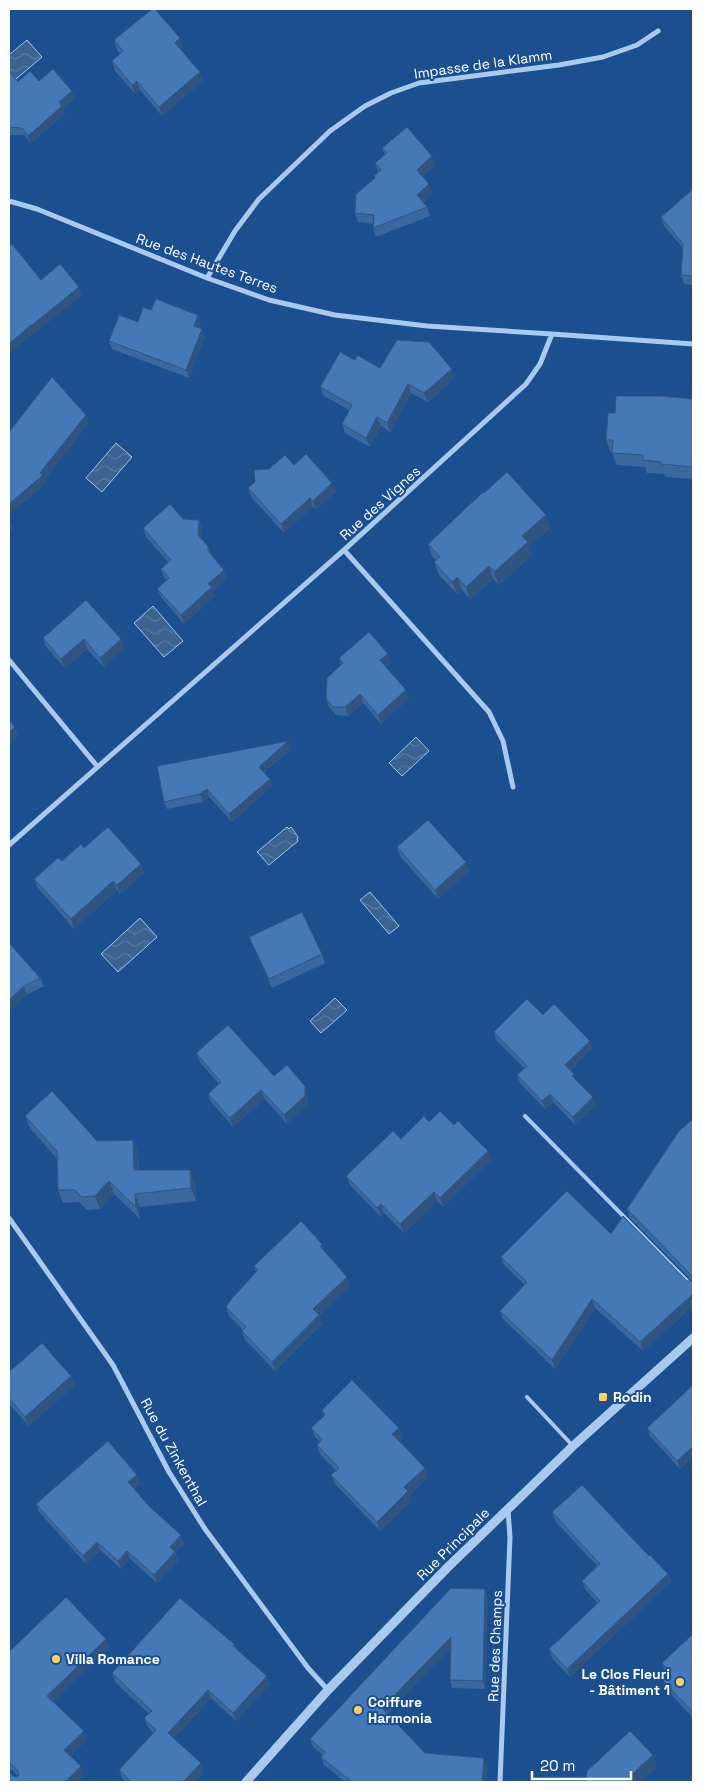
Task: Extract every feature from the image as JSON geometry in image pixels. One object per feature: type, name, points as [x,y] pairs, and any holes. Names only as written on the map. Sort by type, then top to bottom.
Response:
[{"type":"street","name":"Impasse de la Klamm","points":[[207,278],[235,231],[259,199],[330,131],[365,106],[391,93],[419,83],[559,65],[603,57],[637,45],[658,31]]},
{"type":"street","name":"Rue des Hautes Terres","points":[[9,201],[37,209],[207,278],[269,300],[335,315],[427,326],[552,334]]},
{"type":"street","points":[[552,334],[693,344]]},
{"type":"street","name":"Rue des Vignes","points":[[9,845],[344,550],[526,384],[540,364],[552,334]]},
{"type":"street","points":[[344,550],[489,712],[503,741],[512,787]]},
{"type":"street","points":[[9,660],[97,766]]},
{"type":"street","name":"Rue du Zinkenthal","points":[[9,1218],[113,1365],[169,1472],[205,1529],[308,1668],[328,1690]]},
{"type":"street","name":"Rue Principale","points":[[246,1782],[328,1690],[447,1568],[573,1446],[693,1338]]},
{"type":"street","name":"Rue des Champs","points":[[500,1782],[510,1537],[508,1510]]},
{"type":"lane","points":[[525,1116],[693,1286]]},
{"type":"lane","points":[[527,1397],[573,1446]]},
{"type":"water","points":[[27,40],[42,57],[9,85],[9,55]]},
{"type":"water","points":[[116,443],[132,457],[102,492],[86,478]]},
{"type":"water","points":[[153,606],[183,641],[164,657],[134,623]]},
{"type":"water","points":[[416,737],[429,751],[402,776],[389,763]]},
{"type":"water","points":[[287,827],[289,829],[291,827],[298,837],[298,841],[269,865],[257,852]]},
{"type":"water","points":[[370,892],[399,926],[389,934],[360,900]]},
{"type":"water","points":[[140,918],[157,937],[118,972],[101,954]]},
{"type":"water","points":[[335,998],[347,1010],[321,1033],[310,1021]]},
{"type":"building","points":[[152,9],[155,9],[180,38],[175,43],[200,72],[159,107],[137,81],[132,85],[112,61],[123,51],[114,40]]},
{"type":"building","points":[[53,69],[72,91],[59,102],[62,106],[28,136],[22,128],[9,127],[9,71],[18,82],[30,71],[39,81]]},
{"type":"building","points":[[407,127],[432,156],[417,170],[429,184],[417,195],[427,207],[373,228],[374,215],[355,213],[356,194],[375,178],[374,176],[381,170],[375,163],[387,153],[382,148]]},
{"type":"building","points":[[693,189],[693,276],[681,275],[683,244],[661,217]]},
{"type":"building","points":[[12,244],[41,280],[60,264],[79,287],[9,344],[9,247]]},
{"type":"building","points":[[156,299],[198,315],[194,326],[202,329],[186,370],[109,341],[119,315],[138,322],[143,307],[151,310]]},
{"type":"building","points":[[397,340],[429,342],[452,369],[424,393],[408,384],[387,423],[377,417],[366,438],[342,424],[352,405],[320,387],[340,352],[355,360],[357,355],[380,368]]},
{"type":"building","points":[[52,377],[86,415],[40,473],[43,475],[9,504],[9,432]]},
{"type":"building","points":[[616,396],[661,396],[693,399],[693,467],[643,460],[643,455],[612,453],[613,440],[606,440],[608,413],[615,413]]},
{"type":"building","points":[[306,454],[332,483],[313,501],[310,498],[281,524],[248,488],[255,482],[254,470],[269,469],[285,455],[294,465]]},
{"type":"building","points":[[507,472],[546,515],[522,536],[528,542],[494,572],[489,566],[466,587],[457,577],[452,582],[434,562],[440,557],[428,544]]},
{"type":"building","points":[[170,504],[183,519],[199,520],[198,535],[208,546],[208,551],[224,570],[208,584],[212,587],[181,615],[157,589],[169,578],[161,569],[171,560],[143,528]]},
{"type":"building","points":[[86,600],[121,639],[100,658],[84,639],[61,659],[43,638]]},
{"type":"building","points":[[369,632],[388,654],[380,660],[406,690],[378,715],[360,694],[345,707],[333,707],[326,698],[327,678],[343,663],[339,658]]},
{"type":"building","points":[[9,720],[15,727],[9,733]]},
{"type":"building","points":[[288,741],[259,767],[270,779],[229,814],[207,789],[200,794],[164,802],[157,766]]},
{"type":"building","points":[[428,820],[466,862],[435,890],[397,847]]},
{"type":"building","points":[[108,827],[141,864],[117,885],[113,881],[71,919],[34,879],[58,858],[62,861],[81,844],[84,848]]},
{"type":"building","points":[[302,912],[322,954],[269,979],[249,937]]},
{"type":"building","points":[[9,943],[40,978],[24,986],[9,1000]]},
{"type":"building","points":[[527,999],[543,1015],[554,1004],[590,1041],[565,1065],[574,1074],[572,1076],[593,1097],[573,1117],[550,1094],[542,1101],[517,1075],[527,1066],[494,1032]]},
{"type":"building","points":[[228,1025],[274,1076],[287,1065],[305,1086],[305,1096],[284,1115],[261,1090],[230,1118],[208,1094],[221,1082],[196,1053]]},
{"type":"building","points":[[52,1091],[97,1141],[133,1140],[134,1170],[190,1170],[191,1188],[135,1194],[136,1207],[109,1181],[95,1196],[82,1197],[75,1190],[58,1190],[57,1151],[25,1116]]},
{"type":"building","points":[[440,1111],[454,1125],[458,1121],[488,1151],[440,1198],[434,1192],[400,1224],[381,1204],[377,1208],[346,1176],[393,1131],[401,1139],[424,1116],[429,1122]]},
{"type":"building","points":[[693,1119],[693,1281],[692,1276],[627,1209],[679,1131]]},
{"type":"building","points":[[567,1191],[611,1234],[623,1216],[687,1281],[693,1281],[693,1294],[640,1342],[592,1299],[552,1360],[500,1311],[527,1282],[501,1257]]},
{"type":"building","points":[[301,1221],[322,1244],[320,1246],[347,1277],[313,1309],[319,1315],[272,1362],[242,1331],[246,1327],[226,1307],[258,1270],[254,1266]]},
{"type":"building","points":[[42,1343],[71,1376],[25,1417],[9,1398],[9,1372]]},
{"type":"building","points":[[352,1380],[399,1428],[392,1434],[425,1468],[404,1487],[408,1491],[377,1522],[331,1475],[339,1468],[317,1445],[322,1439],[311,1428],[325,1415],[322,1410]]},
{"type":"building","points":[[693,1385],[693,1451],[691,1448],[677,1461],[647,1428]]},
{"type":"building","points":[[108,1441],[137,1475],[128,1482],[149,1506],[181,1535],[170,1547],[175,1552],[154,1575],[127,1551],[118,1561],[97,1542],[83,1556],[36,1504]]},
{"type":"building","points":[[582,1485],[668,1574],[567,1669],[549,1649],[600,1601],[582,1581],[600,1564],[552,1512]]},
{"type":"building","points":[[451,1588],[485,1589],[483,1681],[450,1680],[451,1637],[382,1708],[425,1753],[484,1758],[482,1782],[352,1782],[321,1757],[325,1752],[310,1739]]},
{"type":"building","points":[[66,1597],[106,1639],[47,1696],[84,1731],[64,1750],[81,1766],[65,1782],[9,1782],[9,1772],[13,1776],[17,1777],[19,1775],[18,1771],[9,1762],[9,1652]]},
{"type":"building","points":[[180,1598],[234,1644],[233,1646],[267,1676],[233,1713],[208,1690],[168,1733],[201,1763],[183,1782],[132,1782],[119,1770],[156,1730],[144,1718],[152,1711],[112,1673]]},
{"type":"building","name":"Le Clos Fleuri - Bâtiment 1","points":[[693,1634],[693,1712],[663,1681],[670,1671],[662,1663]]},
{"type":"building","points":[[630,1731],[653,1755],[626,1780],[628,1782],[585,1782],[587,1771]]},
{"type":"place","name":"Rodin","points":[[603,1397]]},
{"type":"place","name":"Villa Romance","points":[[56,1659]]},
{"type":"place","name":"Le Clos Fleuri - Bâtiment 1","points":[[680,1682]]},
{"type":"place","name":"Coiffure Harmonia","points":[[358,1710]]}]
